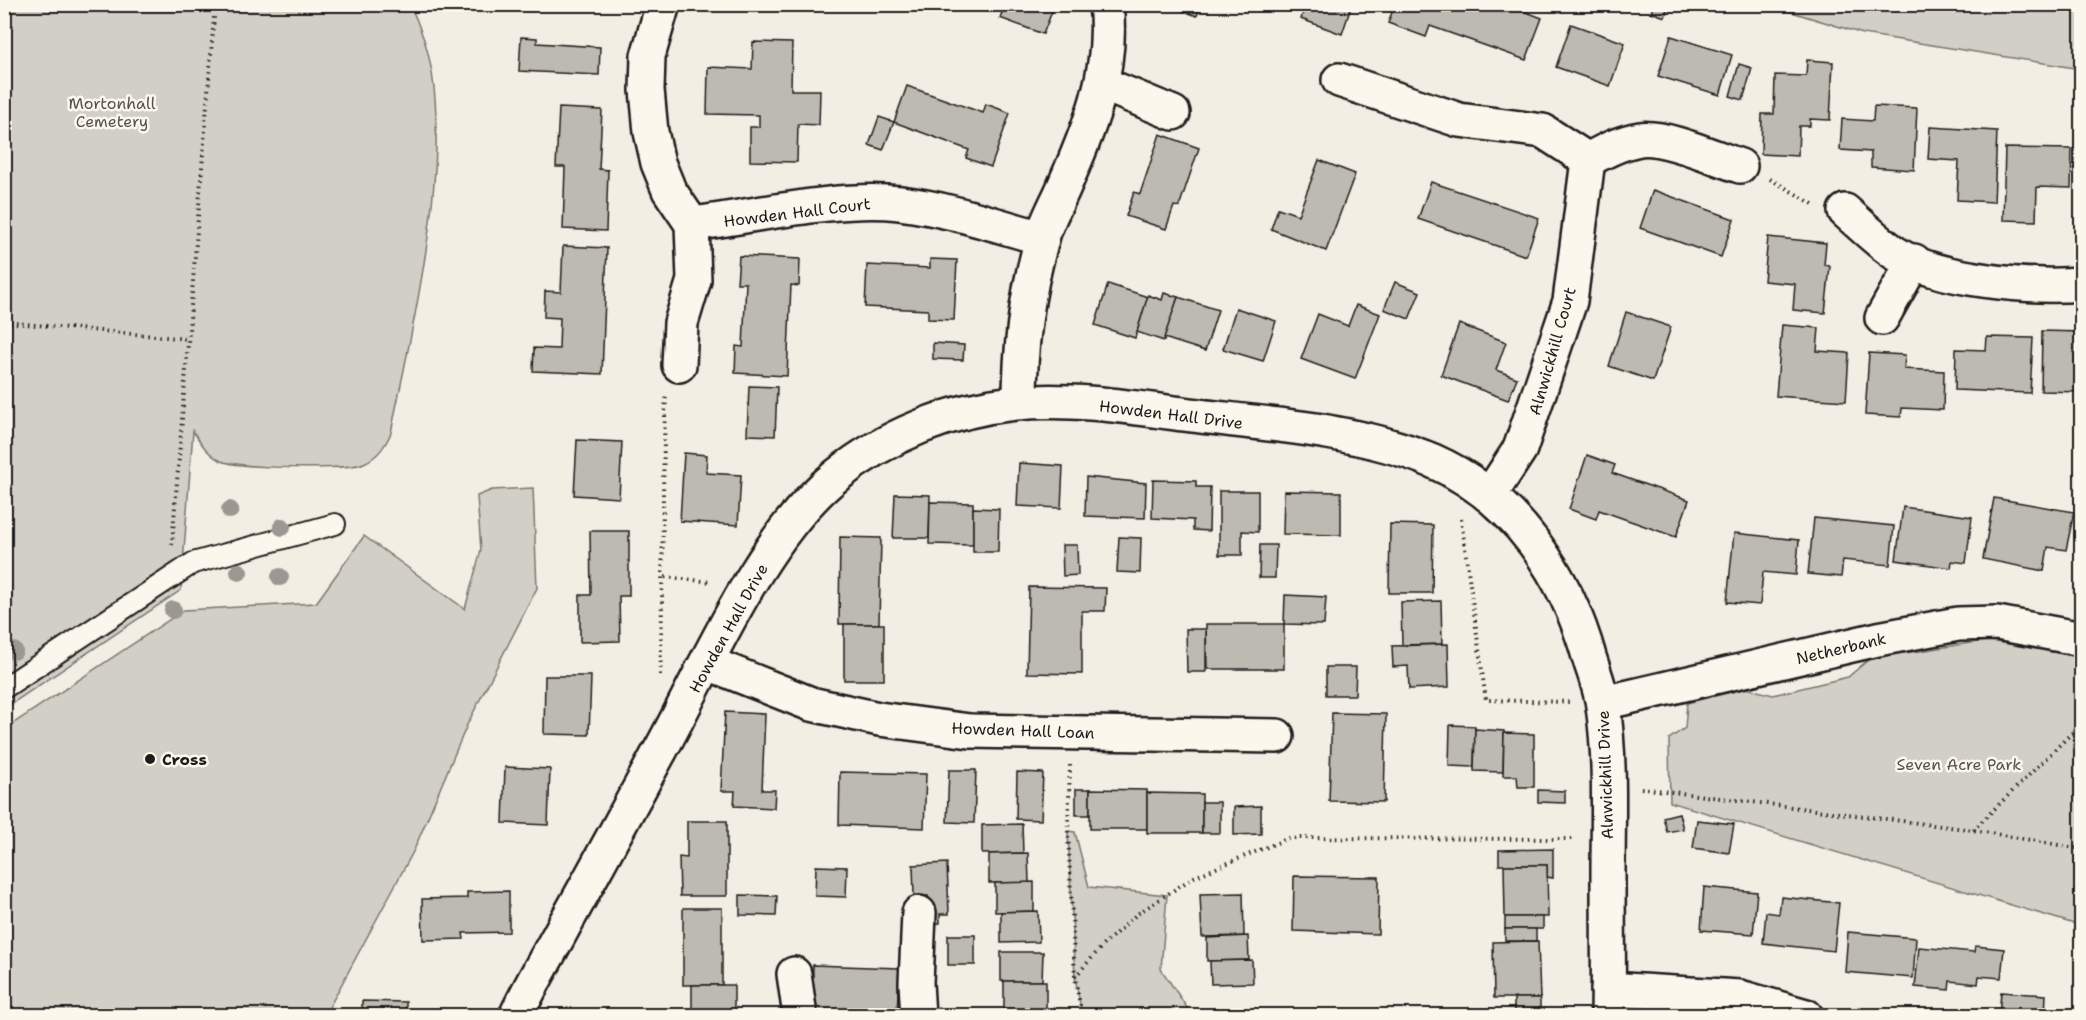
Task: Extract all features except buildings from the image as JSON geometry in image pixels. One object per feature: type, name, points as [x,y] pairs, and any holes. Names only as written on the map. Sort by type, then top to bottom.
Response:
[{"type":"street","points":[[663,4],[648,56],[647,90],[651,132],[658,163],[669,190],[692,224],[694,280],[681,323],[679,365]]},
{"type":"street","points":[[1020,402],[1020,370],[1027,315],[1042,238],[1095,113],[1103,84],[1108,56],[1106,4]]},
{"type":"street","points":[[1339,80],[1460,120],[1543,131],[1588,160],[1612,147],[1642,138],[1673,143],[1740,166]]},
{"type":"street","points":[[1103,84],[1173,113]]},
{"type":"street","name":"Alnwickhill Court","points":[[1490,495],[1520,449],[1570,301],[1588,160]]},
{"type":"street","name":"Howden Hall Court","points":[[692,224],[850,203],[876,202],[935,209],[1042,238]]},
{"type":"street","points":[[1845,211],[1896,254],[1914,261],[1971,278],[2047,286],[2082,284]]},
{"type":"street","points":[[1882,318],[1914,261]]},
{"type":"street","name":"Howden Hall Drive","points":[[516,1016],[748,586],[805,504],[839,473],[916,428],[969,412],[1020,402],[1094,404],[1328,433],[1378,443],[1432,461],[1490,495]]},
{"type":"street","name":"Alnwickhill Drive","points":[[1490,495],[1528,535],[1560,580],[1581,628],[1603,704],[1608,783],[1608,1002]]},
{"type":"street","name":"Netherbank","points":[[1603,704],[1889,637],[1958,624],[1997,623],[2082,639]]},
{"type":"street","name":"Howden Hall Loan","points":[[708,663],[811,704],[868,717],[970,731],[1277,736]]},
{"type":"street","points":[[918,1016],[916,983],[919,913]]},
{"type":"street","points":[[794,974],[800,1016]]},
{"type":"street","points":[[1608,1002],[1740,997],[1806,1016]]},
{"type":"lane","points":[[4,688],[193,563],[335,524]]},
{"type":"path","points":[[169,578],[215,4]]},
{"type":"path","points":[[1740,166],[1797,193],[1823,210],[1845,211]]},
{"type":"path","points":[[4,322],[188,339]]},
{"type":"path","points":[[660,679],[664,577],[663,450],[666,381],[679,365]]},
{"type":"path","points":[[1454,473],[1486,700],[1603,704]]},
{"type":"path","points":[[664,577],[748,586]]},
{"type":"path","points":[[1973,830],[2082,723]]},
{"type":"path","points":[[1071,731],[1068,831],[1075,977],[1082,1016]]},
{"type":"path","points":[[1608,783],[1973,830],[2082,849]]},
{"type":"path","points":[[1075,977],[1104,944],[1137,914],[1194,877],[1289,838],[1608,840]]},
{"type":"green space","name":"Mortonhall Cemetery","points":[[5,5],[408,5],[418,22],[432,71],[436,119],[435,173],[420,285],[391,433],[384,447],[369,461],[354,465],[293,468],[248,465],[221,461],[216,458],[205,448],[193,431],[181,590],[5,708]]},
{"type":"green space","points":[[1769,5],[2081,5],[2081,69],[1863,34]]},
{"type":"green space","points":[[533,488],[537,588],[467,725],[414,850],[325,1015],[5,1015],[5,729],[184,610],[316,603],[364,536],[465,609],[481,550],[477,496],[492,490]]},
{"type":"green space","name":"Seven Acre Park","points":[[1991,641],[2081,657],[2081,926],[1670,802],[1669,739],[1685,728],[1687,703],[1746,688],[1773,695],[1848,677],[1875,654],[1904,653]]},
{"type":"green space","points":[[1068,831],[1075,832],[1089,887],[1167,895],[1161,969],[1192,1015],[1082,1015],[1075,977]]},
{"type":"place","name":"Cross","points":[[150,759]]}]
